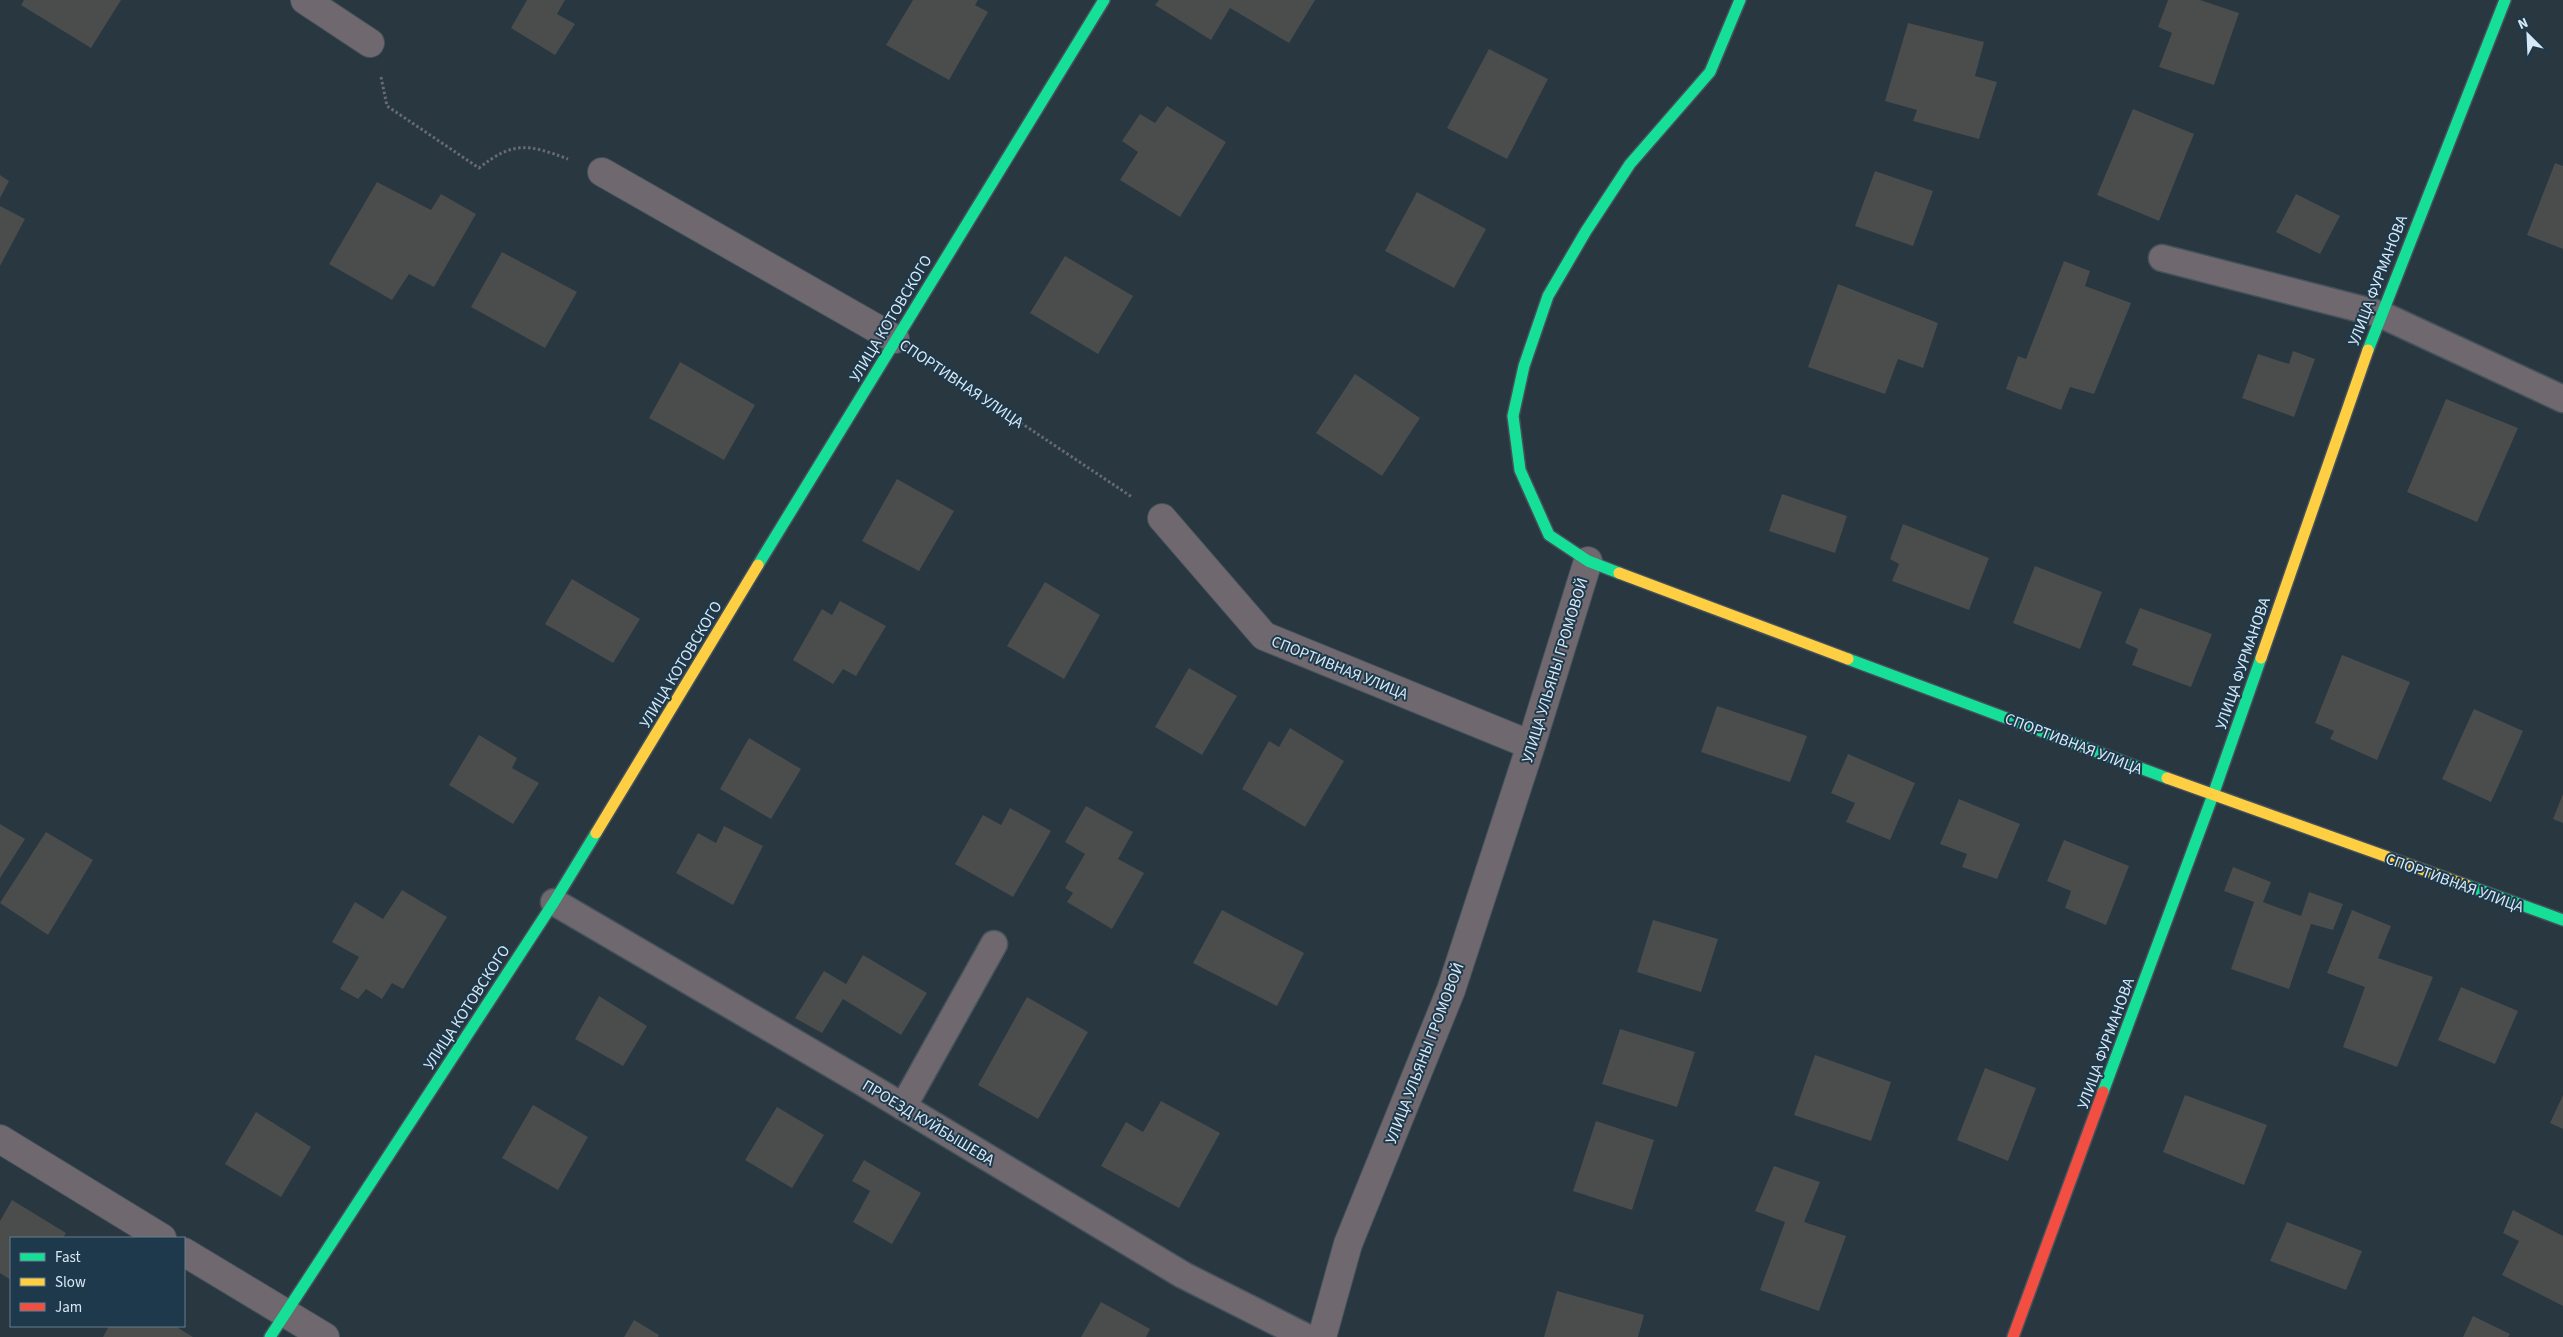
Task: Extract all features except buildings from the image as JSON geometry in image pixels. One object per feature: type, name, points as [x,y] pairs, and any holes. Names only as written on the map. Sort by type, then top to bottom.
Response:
[{"type":"street","points":[[305,0],[370,43]]},
{"type":"street","name":"УЛИЦА КОТОВСКОГО","points":[[270,1337],[554,902],[1104,0]]},
{"type":"street","name":"УЛИЦА УЛЬЯНЫ ГРОМОВОЙ","points":[[1322,1337],[1348,1244],[1451,990],[1531,746],[1588,561],[1549,535],[1520,470],[1513,416],[1524,366],[1548,296],[1586,230],[1630,164],[1710,72],[1740,0]]},
{"type":"street","name":"УЛИЦА ФУРМАНОВА","points":[[2013,1337],[2214,795],[2380,314],[2505,0]]},
{"type":"street","name":"СПОРТИВНАЯ УЛИЦА","points":[[602,172],[896,339]]},
{"type":"street","name":"СПОРТИВНАЯ УЛИЦА","points":[[1162,518],[1264,636],[1531,746]]},
{"type":"street","name":"СПОРТИВНАЯ УЛИЦА","points":[[1588,561],[2214,795],[2563,920]]},
{"type":"street","points":[[0,1139],[160,1237]]},
{"type":"street","points":[[185,1253],[325,1337]]},
{"type":"lane","points":[[2162,258],[2380,314],[2563,399]]},
{"type":"lane","name":"ПРОЕЗД КУЙБЫШЕВА","points":[[554,902],[903,1107],[1183,1275],[1306,1337]]},
{"type":"lane","points":[[903,1107],[994,944]]},
{"type":"path","points":[[370,43],[387,106],[479,168],[507,149],[525,147],[560,156],[602,172]]},
{"type":"path","name":"СПОРТИВНАЯ УЛИЦА","points":[[896,339],[1162,518]]},
{"type":"traffic: fast","points":[[758,565],[1104,0]]},
{"type":"traffic: fast","points":[[1619,573],[1588,561],[1549,535],[1520,470],[1513,416],[1524,366],[1548,296],[1586,231],[1630,164],[1710,72],[1740,0]]},
{"type":"traffic: fast","points":[[2368,350],[2505,0]]},
{"type":"traffic: fast","points":[[2103,1092],[2213,795],[2261,658]]},
{"type":"traffic: fast","points":[[1848,659],[2167,778]]},
{"type":"traffic: fast","points":[[270,1337],[554,902],[596,833]]},
{"type":"traffic: fast","points":[[2466,885],[2563,920]]},
{"type":"traffic: slow","points":[[2261,658],[2368,350]]},
{"type":"traffic: slow","points":[[596,833],[758,565]]},
{"type":"traffic: slow","points":[[1619,573],[1848,659]]},
{"type":"traffic: slow","points":[[2167,778],[2466,885]]},
{"type":"traffic: jam","points":[[2013,1337],[2103,1092]]}]
